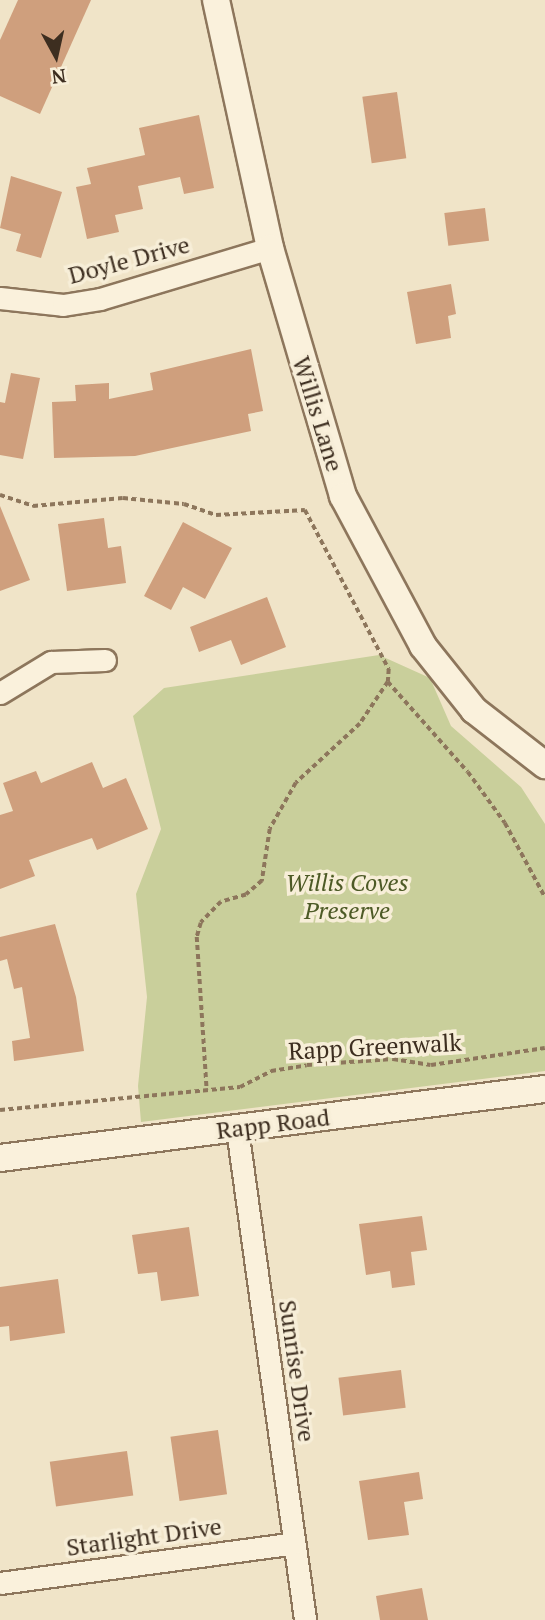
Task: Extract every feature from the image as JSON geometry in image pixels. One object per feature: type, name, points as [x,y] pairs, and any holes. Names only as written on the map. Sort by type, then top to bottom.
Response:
[{"type":"street","name":"Willis Lane","points":[[216,0],[270,248],[343,496],[423,646],[474,710],[545,765]]},
{"type":"street","name":"Doyle Drive","points":[[0,298],[63,305],[100,299],[270,248]]},
{"type":"street","points":[[0,693],[51,662],[105,660]]},
{"type":"street","name":"Rapp Road","points":[[0,1158],[545,1089]]},
{"type":"street","name":"Sunrise Drive","points":[[237,1129],[305,1620]]},
{"type":"street","name":"Starlight Drive","points":[[0,1583],[294,1543]]},
{"type":"path","points":[[0,495],[33,506],[122,498],[184,504],[216,515],[305,510],[389,669],[388,682],[360,724],[296,783],[270,829],[262,880],[246,895],[221,902],[201,923],[197,937],[207,1090]]},
{"type":"path","points":[[388,682],[476,782],[545,897]]},
{"type":"path","name":"Rapp Greenwalk","points":[[0,1110],[240,1087],[271,1071],[307,1065],[393,1059],[432,1065],[545,1048]]},
{"type":"green space","name":"Willis Coves Preserve","points":[[379,655],[430,678],[451,726],[521,787],[545,824],[545,1071],[141,1122],[138,1086],[147,997],[136,894],[161,829],[133,716],[164,688]]},
{"type":"building","points":[[18,0],[91,0],[40,114],[0,96],[0,40]]},
{"type":"building","points":[[397,92],[406,158],[372,163],[362,97]]},
{"type":"building","points":[[199,115],[214,188],[184,194],[180,177],[138,186],[143,209],[115,215],[119,232],[87,239],[76,187],[91,184],[87,168],[145,155],[139,128]]},
{"type":"building","points":[[11,176],[62,192],[41,258],[16,251],[21,234],[0,228]]},
{"type":"building","points":[[485,208],[489,241],[448,246],[444,213]]},
{"type":"building","points":[[451,284],[456,314],[448,316],[451,338],[416,344],[407,292]]},
{"type":"building","points":[[251,349],[263,411],[248,414],[251,431],[135,456],[54,458],[52,402],[76,401],[75,385],[109,383],[109,399],[153,390],[150,373]]},
{"type":"building","points":[[11,373],[40,378],[23,459],[0,455],[0,402],[5,403]]},
{"type":"building","points":[[0,506],[30,580],[0,591]]},
{"type":"building","points":[[104,518],[108,548],[121,546],[126,583],[67,591],[58,524]]},
{"type":"building","points":[[183,522],[232,548],[205,599],[183,587],[171,610],[144,596]]},
{"type":"building","points":[[267,597],[286,647],[241,665],[231,640],[199,652],[190,627]]},
{"type":"building","points":[[92,762],[103,788],[126,778],[148,829],[97,850],[92,838],[29,860],[35,876],[0,889],[0,815],[13,811],[3,783],[36,771],[41,783]]},
{"type":"building","points":[[55,924],[76,997],[84,1051],[14,1061],[12,1041],[30,1038],[22,987],[14,989],[7,959],[0,961],[0,937]]},
{"type":"building","points":[[422,1216],[427,1250],[411,1252],[415,1285],[392,1288],[390,1271],[366,1275],[359,1224]]},
{"type":"building","points":[[189,1227],[199,1296],[161,1301],[157,1272],[138,1274],[132,1235]]},
{"type":"building","points":[[58,1279],[65,1333],[10,1341],[9,1326],[0,1327],[0,1287]]},
{"type":"building","points":[[401,1370],[406,1408],[343,1415],[338,1378]]},
{"type":"building","points":[[218,1430],[227,1494],[180,1501],[170,1437]]},
{"type":"building","points":[[127,1451],[133,1496],[56,1506],[50,1462]]},
{"type":"building","points":[[419,1472],[423,1499],[404,1502],[409,1535],[368,1540],[359,1481]]},
{"type":"building","points":[[422,1588],[428,1620],[380,1620],[376,1596]]}]
